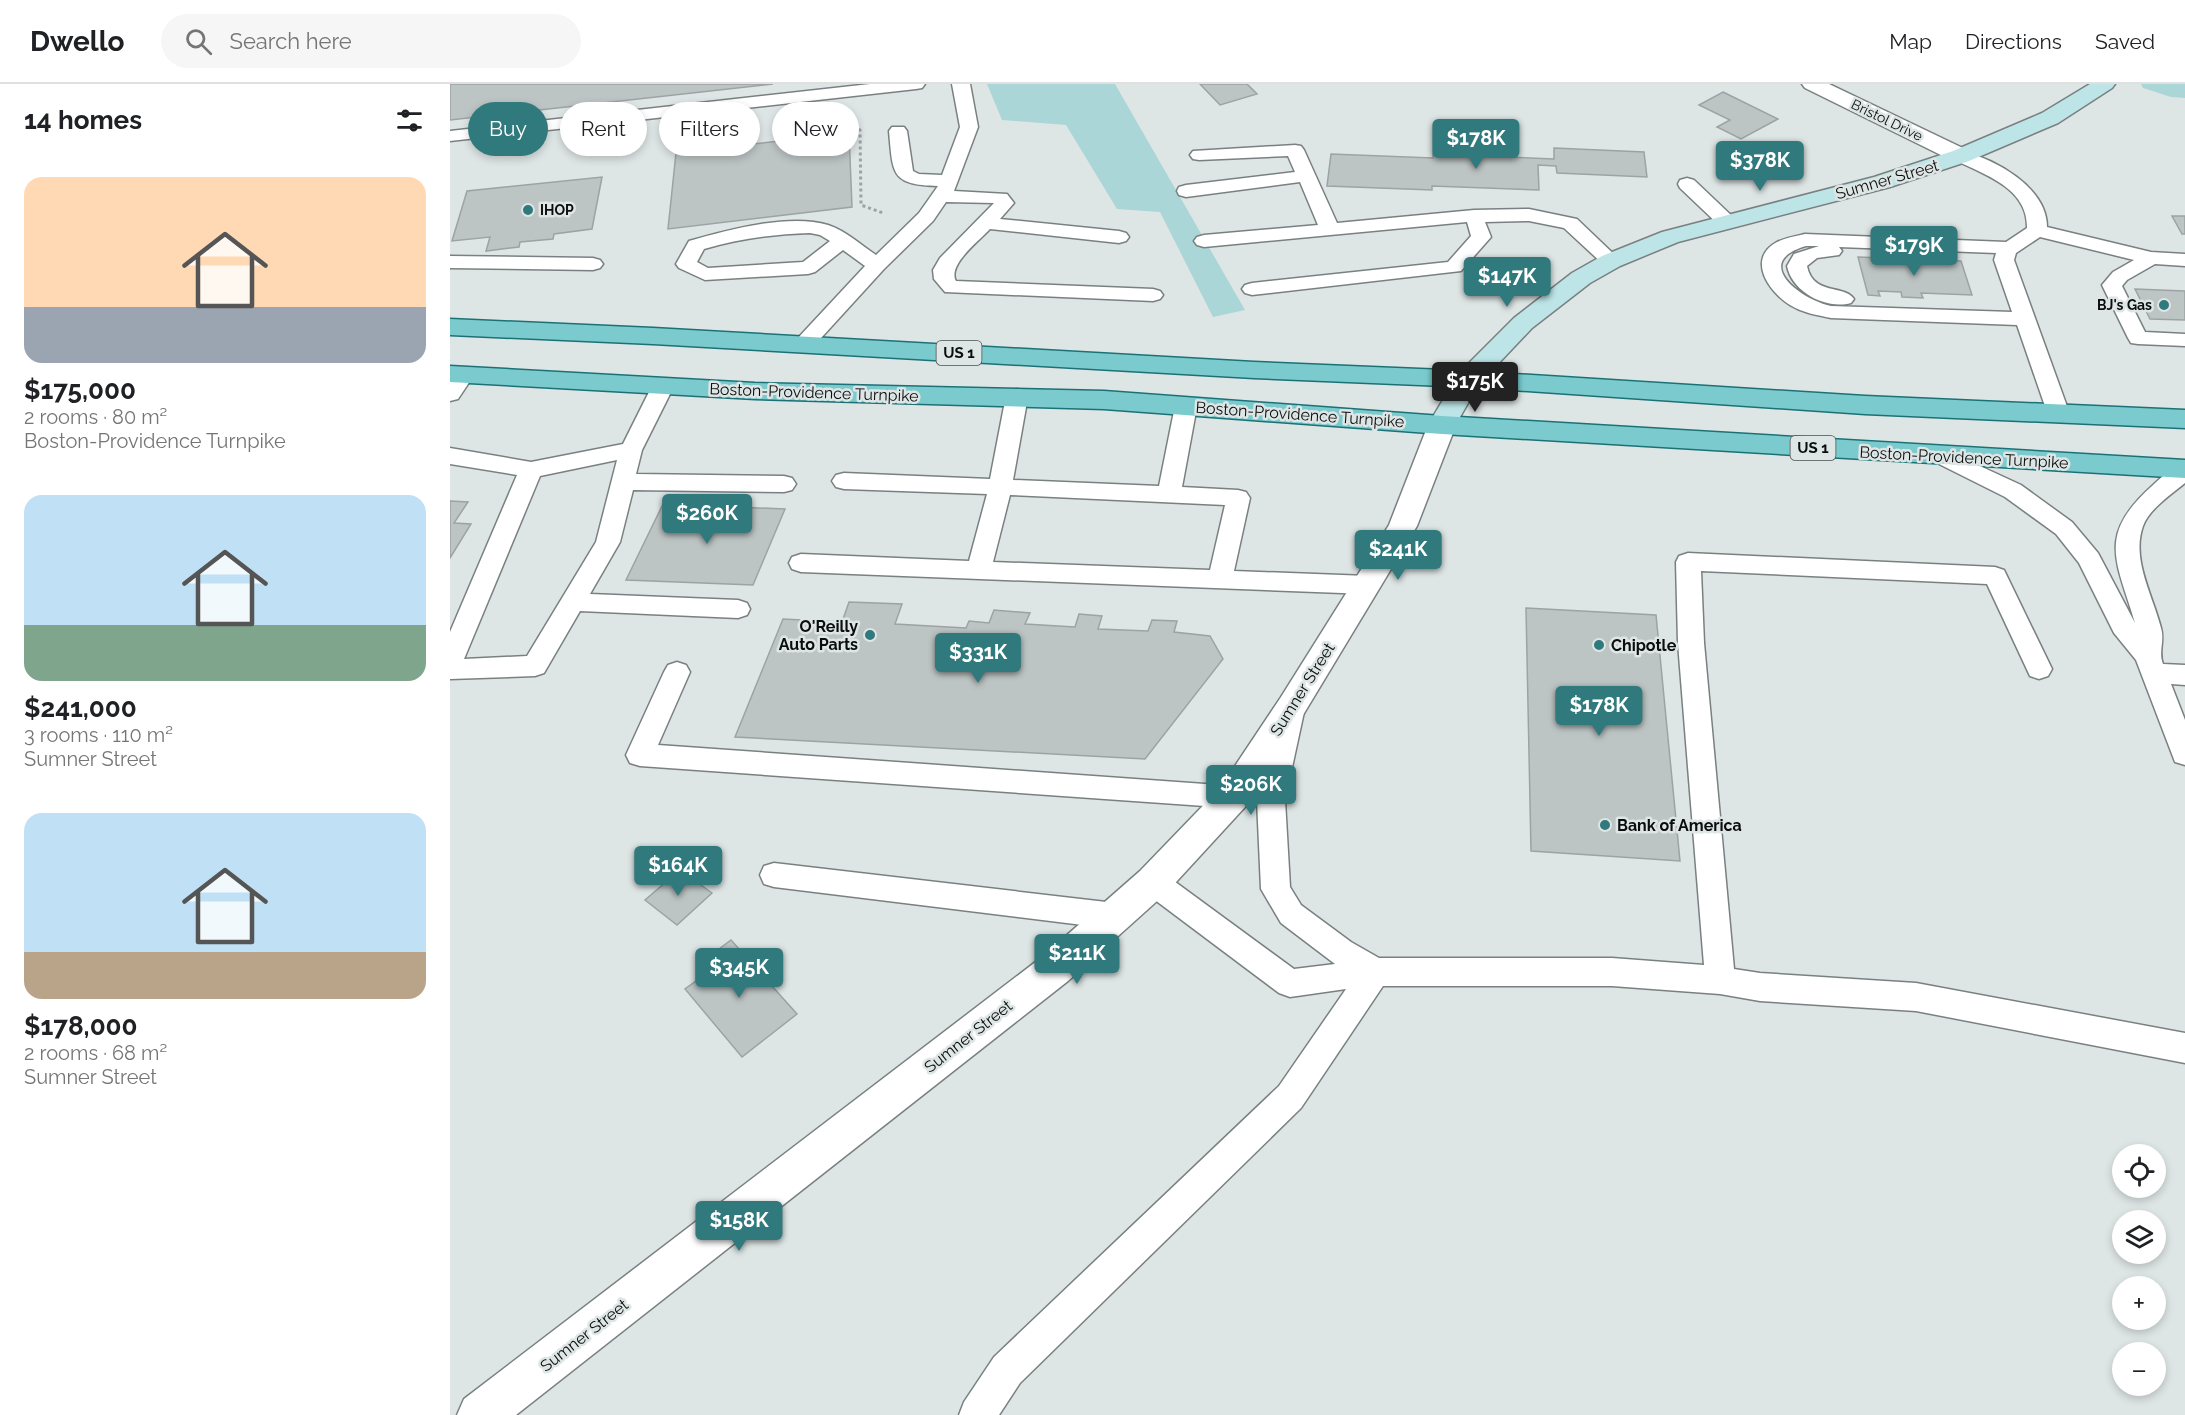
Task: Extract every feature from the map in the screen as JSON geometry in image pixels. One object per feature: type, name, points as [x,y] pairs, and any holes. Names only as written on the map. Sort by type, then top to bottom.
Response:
[{"type":"main road","name":"Sumner Street","points":[[1442,425],[1468,379],[1534,313],[1581,278],[1611,261],[1670,237],[1882,182],[1961,156],[2050,118],[2105,84]]},
{"type":"main road","name":"US 1","points":[[450,327],[804,344],[1254,370],[1468,379],[1865,405],[2185,419]]},
{"type":"main road","name":"Boston-Providence Turnpike","points":[[454,381],[663,386],[755,392],[1017,396],[1442,425],[2185,469]]},
{"type":"street","name":"Bristol Drive","points":[[1812,84],[1961,156]]},
{"type":"street","name":"Sumner Street","points":[[480,1415],[1055,969],[1154,882],[1233,797],[1292,706],[1403,526],[1442,425]]},
{"type":"lane","points":[[450,136],[916,84]]},
{"type":"lane","points":[[804,344],[877,265],[919,224],[944,189],[969,127],[961,84]]},
{"type":"lane","points":[[898,131],[903,170],[907,177],[944,189],[1004,200],[1004,206],[947,262],[942,270],[943,278],[952,288],[1153,295]]},
{"type":"lane","points":[[1199,155],[1295,150],[1330,229]]},
{"type":"lane","points":[[1961,156],[2014,184],[2028,195],[2036,210],[2037,230]]},
{"type":"lane","points":[[1186,192],[1307,176]]},
{"type":"lane","points":[[1687,184],[1727,222]]},
{"type":"lane","points":[[1204,241],[1474,216],[1528,215],[1570,223],[1611,261]]},
{"type":"lane","points":[[1252,289],[1454,267],[1481,237],[1474,216]]},
{"type":"lane","points":[[986,223],[1119,237]]},
{"type":"lane","points":[[842,241],[808,268],[705,274],[686,264],[696,246],[718,238],[794,229],[822,229],[842,241],[877,265]]},
{"type":"lane","points":[[2026,319],[1975,317],[1966,310],[1950,306],[1832,299],[1821,295],[1803,281],[1798,261],[1809,253],[1831,251],[2007,254],[2037,230]]},
{"type":"lane","points":[[2037,230],[2151,258],[2185,260]]},
{"type":"lane","points":[[2007,254],[2026,319],[2058,412]]},
{"type":"lane","points":[[2151,258],[2120,276],[2112,285],[2138,338],[2185,340]]},
{"type":"lane","points":[[450,262],[593,264]]},
{"type":"lane","points":[[450,669],[535,666],[608,542],[631,450],[663,386]]},
{"type":"lane","points":[[978,570],[1000,487],[1017,396]]},
{"type":"lane","points":[[1169,494],[1186,406]]},
{"type":"lane","points":[[450,456],[531,470],[631,450]]},
{"type":"lane","points":[[1941,456],[2013,491],[2064,528],[2089,559],[2123,626],[2150,665],[2185,754]]},
{"type":"lane","points":[[2150,665],[2150,632],[2126,552],[2132,522],[2185,469]]},
{"type":"lane","points":[[450,662],[531,470]]},
{"type":"lane","points":[[844,481],[1238,498],[1220,579]]},
{"type":"lane","points":[[623,483],[784,484]]},
{"type":"lane","points":[[1720,980],[1691,643],[1688,562],[1995,576],[2039,669]]},
{"type":"lane","points":[[801,563],[1368,585]]},
{"type":"lane","points":[[573,602],[738,609]]},
{"type":"lane","points":[[2150,665],[2185,675]]},
{"type":"lane","points":[[677,672],[640,755],[1233,797]]},
{"type":"lane","points":[[1292,706],[1271,800],[1276,889],[1291,914],[1340,951],[1375,972]]},
{"type":"lane","points":[[774,875],[1115,916]]},
{"type":"lane","points":[[1154,882],[1290,983],[1375,972],[1612,972],[1720,980],[1760,987],[1916,997],[2185,1048]]},
{"type":"lane","points":[[977,1415],[1007,1370],[1290,1097],[1375,972]]},
{"type":"path","points":[[859,129],[861,205],[864,208],[919,224]]},
{"type":"shaded area","points":[[987,84],[1115,84],[1245,310],[1213,317],[1160,212],[1117,209],[1066,125],[1002,120]]},
{"type":"shaded area","points":[[2141,84],[2185,84],[2185,98],[2171,97],[2143,88]]},
{"type":"building","points":[[450,84],[773,84],[612,102],[560,102],[560,108],[548,109],[548,102],[468,102],[468,118],[450,120]]},
{"type":"building","points":[[1200,84],[1247,84],[1257,94],[1220,105]]},
{"type":"building","points":[[1723,92],[1778,119],[1741,139],[1717,127],[1730,120],[1699,105]]},
{"type":"building","points":[[772,142],[772,156],[850,156],[852,207],[668,229],[676,156],[760,156],[760,143]]},
{"type":"building","points":[[1554,148],[1644,152],[1647,177],[1557,173],[1556,166],[1538,165],[1539,190],[1432,186],[1432,190],[1327,186],[1331,154],[1433,158],[1433,154],[1554,159]]},
{"type":"building","name":"IHOP","points":[[602,177],[592,229],[554,234],[553,239],[520,242],[519,247],[486,251],[490,237],[452,241],[467,191]]},
{"type":"building","points":[[2172,216],[2185,216],[2185,234],[2182,234]]},
{"type":"building","points":[[1858,257],[1961,261],[1972,295],[1921,293],[1923,298],[1902,297],[1901,292],[1878,291],[1880,296],[1868,295]]},
{"type":"building","name":"BJ's Gas","points":[[2135,289],[2185,291],[2185,320],[2150,319]]},
{"type":"building","points":[[450,501],[468,502],[454,523],[471,524],[450,558]]},
{"type":"building","points":[[663,504],[785,509],[753,585],[626,580]]},
{"type":"building","points":[[849,602],[902,604],[895,624],[966,628],[969,621],[989,623],[994,610],[1030,613],[1025,624],[1075,627],[1079,614],[1102,616],[1098,629],[1148,631],[1152,620],[1177,621],[1174,632],[1210,636],[1223,659],[1145,759],[735,737],[783,619],[842,622]]},
{"type":"building","points":[[1526,608],[1656,615],[1680,861],[1531,851]]},
{"type":"building","points":[[680,870],[712,893],[677,925],[645,900]]},
{"type":"building","points":[[731,940],[797,1014],[742,1057],[685,989],[707,973],[699,964]]},
{"type":"place","name":"IHOP","points":[[528,210]]},
{"type":"place","name":"BJ's Gas","points":[[2164,305]]},
{"type":"place","name":"O'Reilly Auto Parts","points":[[870,635]]},
{"type":"place","name":"Chipotle","points":[[1599,645]]},
{"type":"place","name":"Bank of America","points":[[1605,825]]}]
